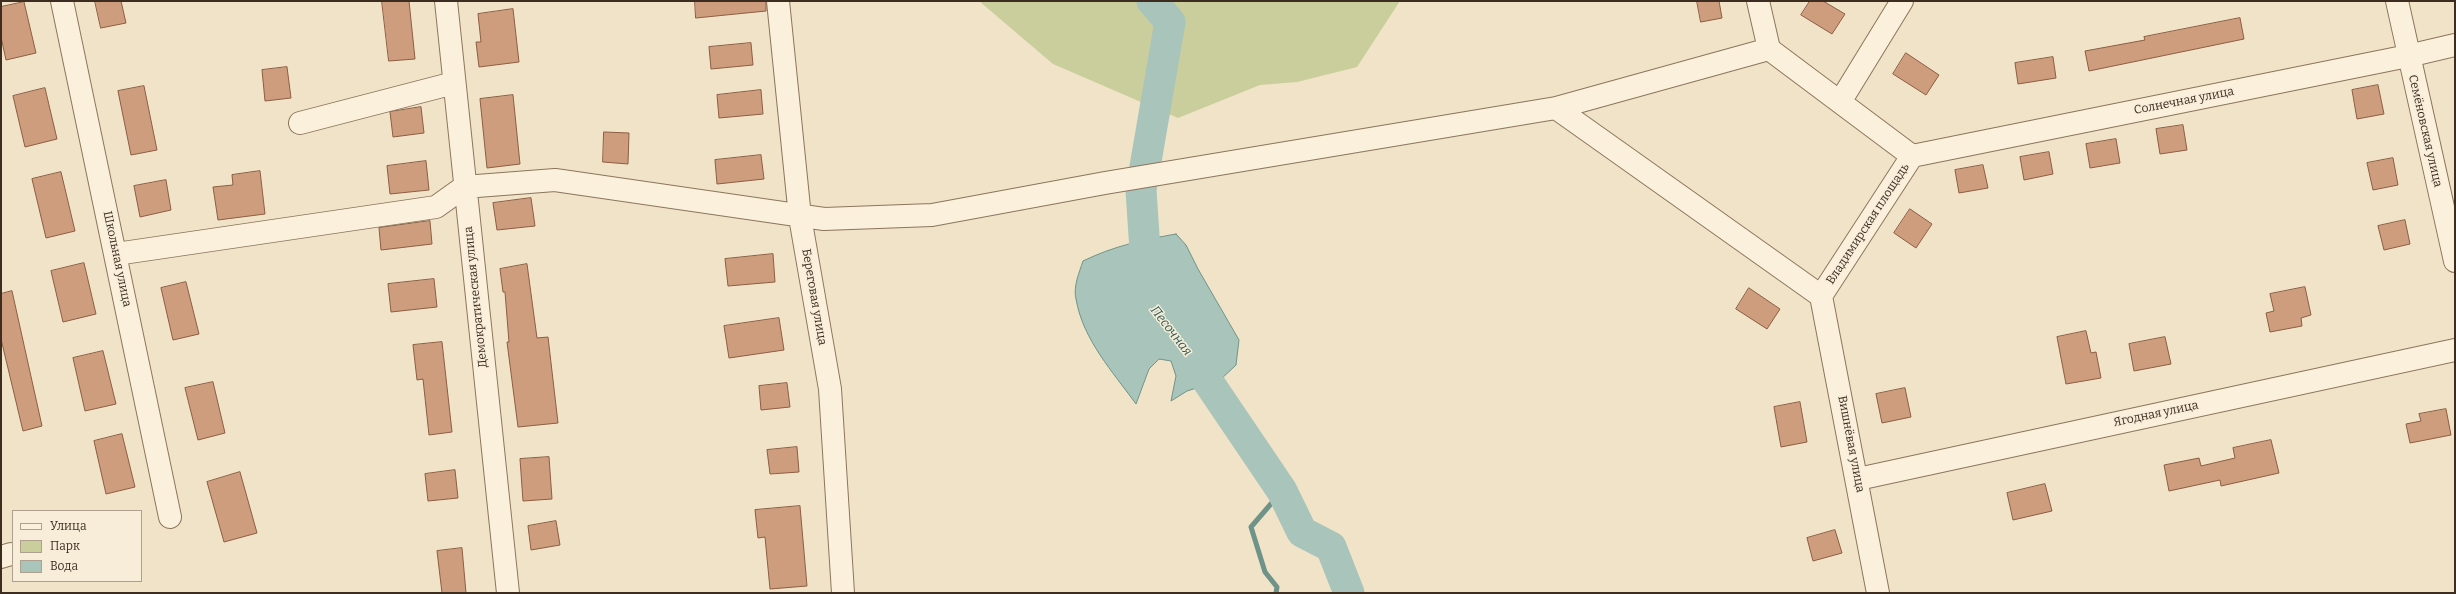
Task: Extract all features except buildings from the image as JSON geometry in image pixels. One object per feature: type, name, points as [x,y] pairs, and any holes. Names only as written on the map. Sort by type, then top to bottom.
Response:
[{"type":"street","name":"Школьная улица","points":[[62,1],[170,517]]},
{"type":"street","name":"Демократическая улица","points":[[446,1],[464,187],[508,593]]},
{"type":"street","name":"Береговая улица","points":[[778,1],[800,217],[830,389],[843,593]]},
{"type":"street","points":[[116,254],[436,207],[464,187],[555,180],[747,206],[800,217],[824,219],[932,215],[1105,183],[1556,108],[1769,49],[1758,1]]},
{"type":"street","points":[[1840,102],[1902,1]]},
{"type":"street","name":"Семёновская улица","points":[[2397,1],[2408,56],[2455,261]]},
{"type":"street","name":"Солнечная улица","points":[[1912,156],[2408,56],[2455,45]]},
{"type":"street","name":"Владимирская площадь","points":[[1556,108],[1821,296],[1912,156],[1769,49]]},
{"type":"street","points":[[300,123],[454,83]]},
{"type":"street","name":"Вишнёвая улица","points":[[1821,296],[1858,479],[1878,593]]},
{"type":"street","name":"Ягодная улица","points":[[1858,479],[2455,350]]},
{"type":"green space","points":[[979,1],[1400,1],[1357,67],[1297,82],[1260,85],[1178,118],[1053,64]]},
{"type":"water","points":[[1176,234],[1186,245],[1198,269],[1239,340],[1236,365],[1219,381],[1187,391],[1171,401],[1176,376],[1171,361],[1159,359],[1149,369],[1136,404],[1100,355],[1085,328],[1075,294],[1077,280],[1083,261],[1106,251],[1128,244]]},
{"type":"waterway","name":"Песочная","points":[[1147,281],[1141,190],[1170,22],[1152,1]]},
{"type":"waterway","name":"Песочная","points":[[1186,349],[1282,491],[1302,532],[1331,547],[1349,593]]},
{"type":"waterway","points":[[1276,593],[1277,587],[1265,572],[1251,527],[1282,491]]}]
